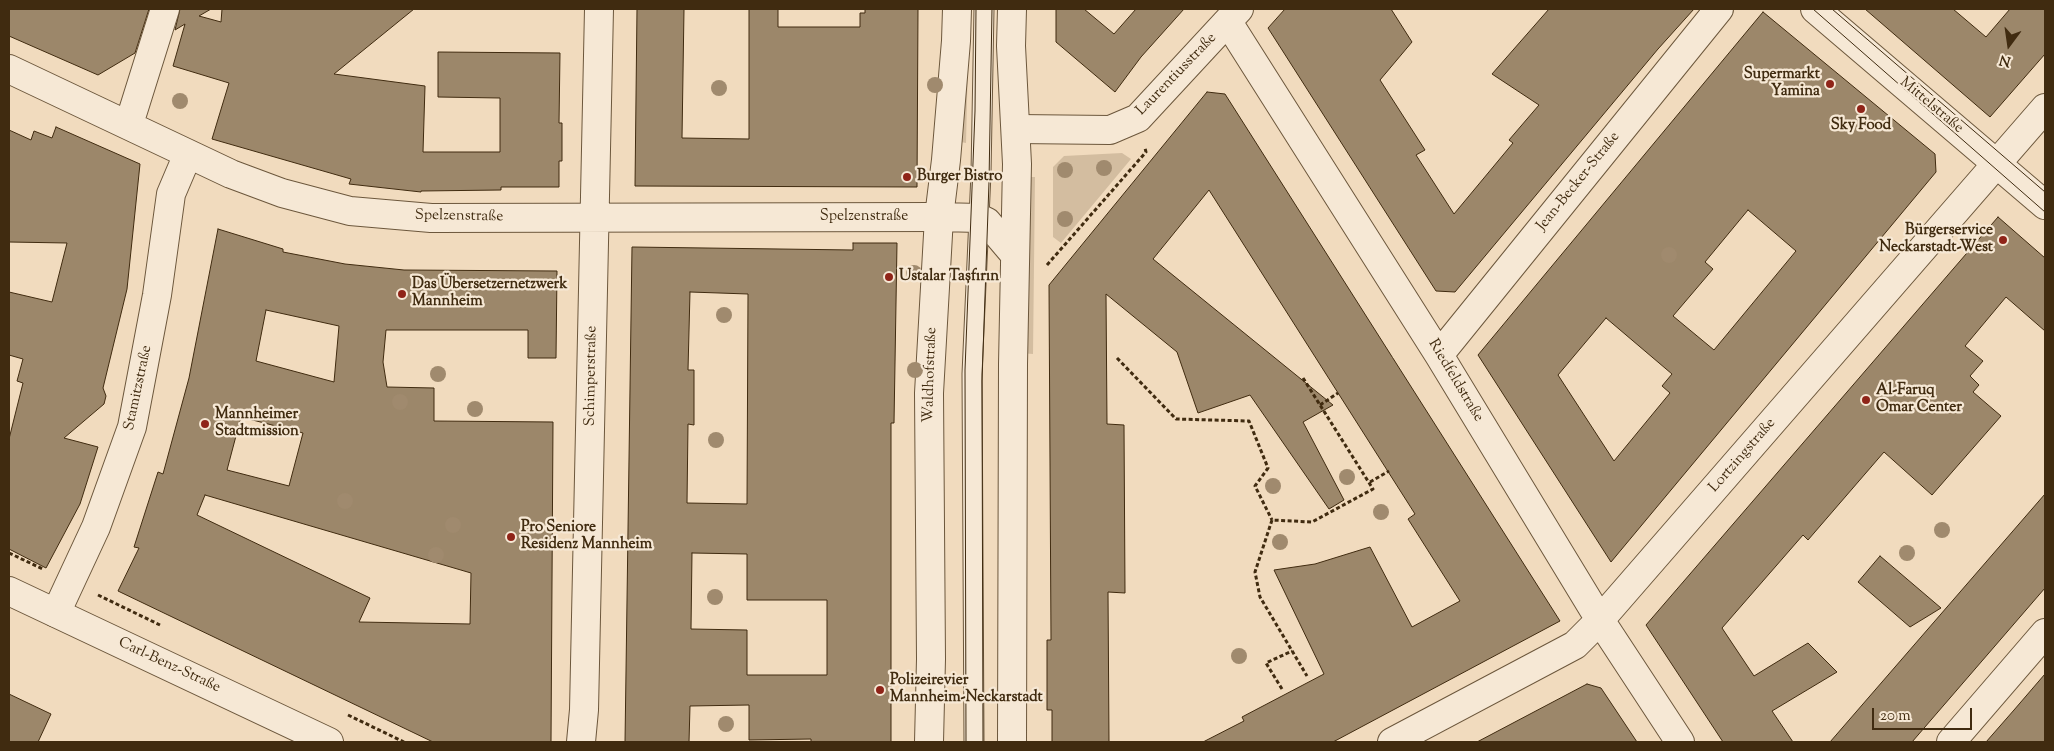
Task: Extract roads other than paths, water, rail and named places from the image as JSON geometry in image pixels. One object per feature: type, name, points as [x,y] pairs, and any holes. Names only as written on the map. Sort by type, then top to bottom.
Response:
[{"type":"street","points":[[129,124],[164,9]]},
{"type":"street","name":"Schimperstraße","points":[[581,742],[584,710],[599,9]]},
{"type":"street","name":"Waldhofstraße","points":[[929,742],[931,659],[929,393],[939,217],[956,41],[956,9]]},
{"type":"street","points":[[1012,9],[1011,46],[1017,129],[1012,742]]},
{"type":"street","name":"Jean-Becker-Straße","points":[[1439,355],[1719,9]]},
{"type":"street","name":"Mittelstraße","points":[[1816,9],[2045,205]]},
{"type":"street","name":"Laurentiusstraße","points":[[1017,129],[1110,130],[1138,118],[1234,15]]},
{"type":"street","name":"Riedfeldstraße","points":[[1234,15],[1600,620],[1680,742]]},
{"type":"street","name":"Spelzenstraße","points":[[9,69],[129,124],[231,174],[282,193],[350,210],[431,218],[979,218]]},
{"type":"street","name":"Lortzingstraße","points":[[1392,742],[1575,645],[1600,620],[2045,108]]},
{"type":"street","name":"Stamitzstraße","points":[[56,613],[96,527],[132,427],[158,296],[171,194],[188,154]]},
{"type":"street","points":[[979,218],[987,222],[1015,255]]},
{"type":"street","name":"Carl-Benz-Straße","points":[[9,591],[329,742]]},
{"type":"street","points":[[1951,742],[2045,633]]},
{"type":"lane","points":[[974,742],[972,374],[979,218],[984,9]]},
{"type":"tram line","points":[[966,742],[965,370],[975,111],[976,9]]},
{"type":"tram line","points":[[983,742],[982,381],[989,182],[992,9]]},
{"type":"tram line","points":[[1813,9],[2045,212]]},
{"type":"tram line","points":[[1832,9],[2045,192]]},
{"type":"place","name":"Supermarkt Yamina","points":[[1830,84]]},
{"type":"place","name":"Sky Food","points":[[1861,109]]},
{"type":"place","name":"Burger Bistro","points":[[907,177]]},
{"type":"place","name":"Bürgerservice Neckarstadt-West","points":[[2003,240]]},
{"type":"place","name":"Ustalar Taşfırın","points":[[889,277]]},
{"type":"place","name":"Das Übersetzernetzwerk Mannheim","points":[[402,294]]},
{"type":"place","name":"Al-Faruq Omar Center","points":[[1866,400]]},
{"type":"place","name":"Mannheimer Stadtmission","points":[[205,424]]},
{"type":"place","name":"Pro Seniore Residenz Mannheim","points":[[511,537]]},
{"type":"place","name":"Polizeirevier Mannheim-Neckarstadt","points":[[880,690]]}]
